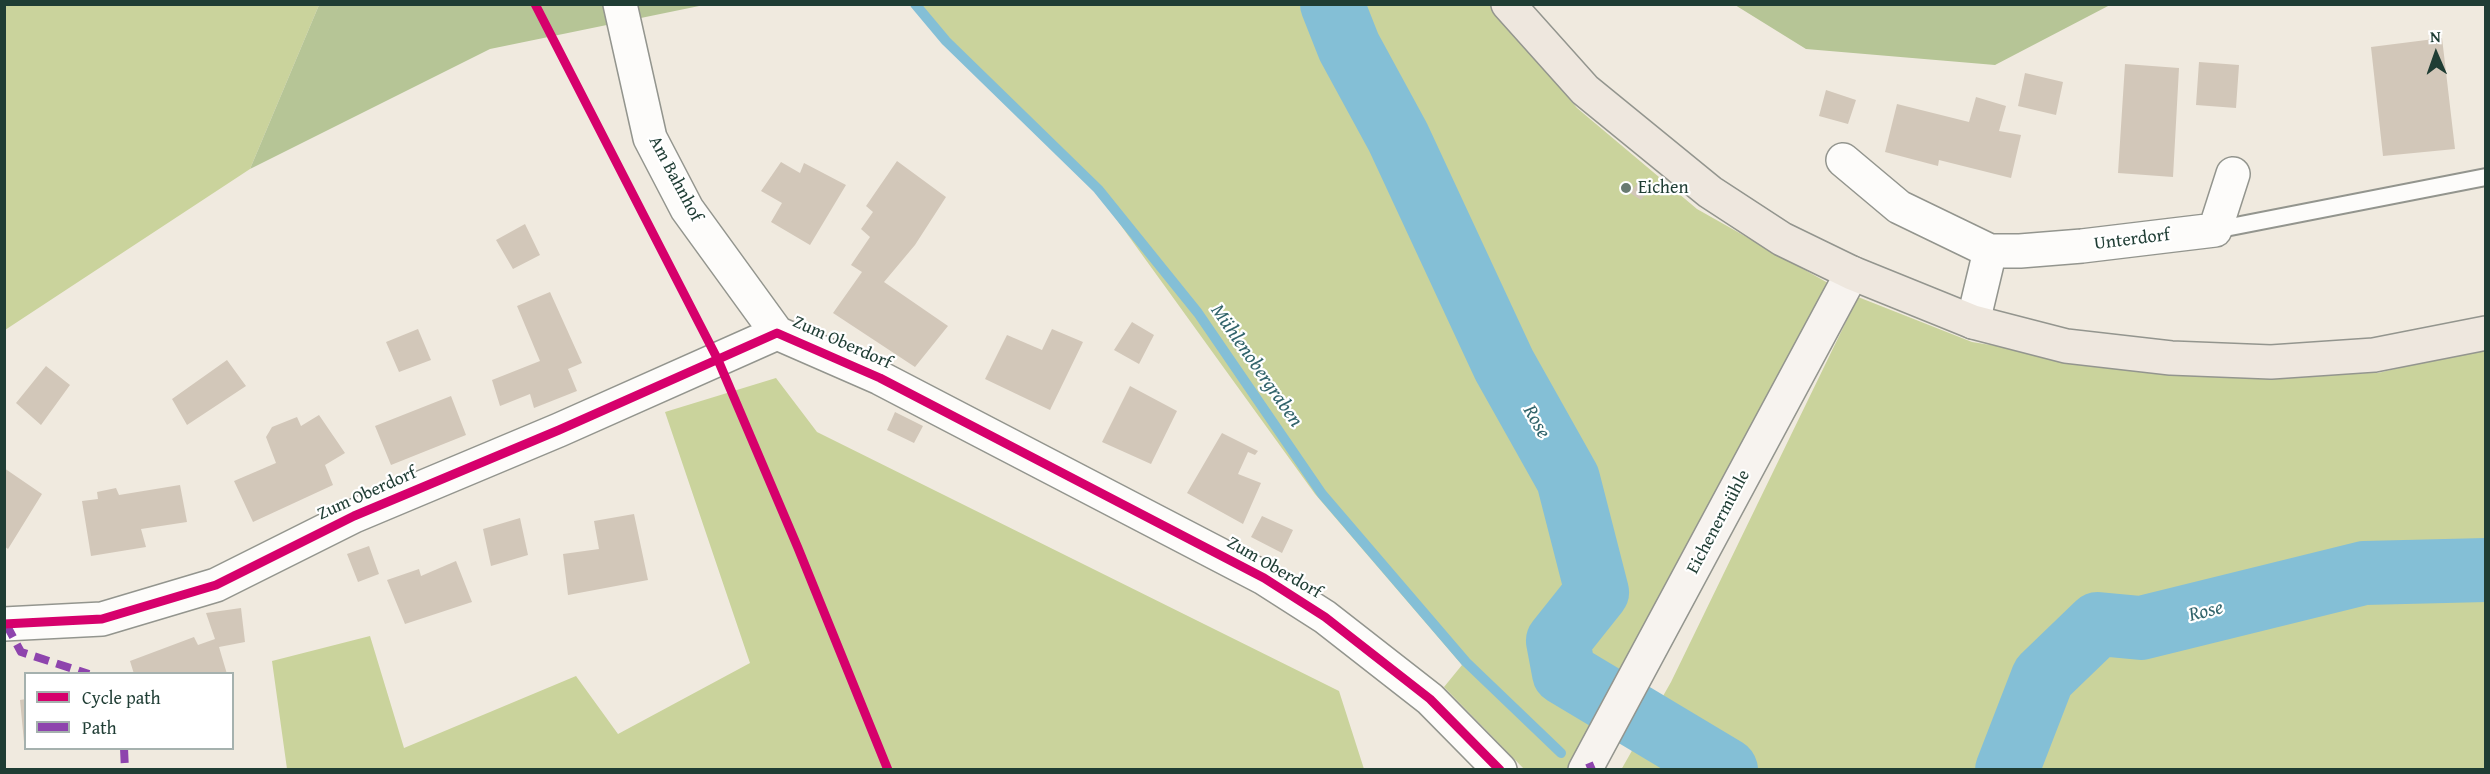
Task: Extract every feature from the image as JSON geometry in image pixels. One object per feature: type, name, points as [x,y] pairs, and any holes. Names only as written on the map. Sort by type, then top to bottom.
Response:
[{"type":"main road","points":[[1508,4],[1585,90],[1710,192],[1782,239],[1852,273],[1973,322],[2066,346],[2171,358],[2271,362],[2374,355],[2486,333]]},
{"type":"main road","name":"Eichenermühle","points":[[1585,770],[1852,273]]},
{"type":"street","name":"Am Bahnhof","points":[[620,4],[650,138],[687,209],[777,333]]},
{"type":"street","name":"Unterdorf","points":[[1843,160],[1899,207],[1990,251],[2051,249],[2215,230]]},
{"type":"street","points":[[2215,230],[2233,174]]},
{"type":"street","points":[[1973,322],[1990,251]]},
{"type":"street","name":"Zum Oberdorf","points":[[4,624],[102,619],[216,585],[354,516],[559,430],[777,333],[880,378],[1264,578],[1325,617],[1430,699],[1500,770]]},
{"type":"lane","points":[[2215,230],[2486,177]]},
{"type":"green space","points":[[5,5],[319,5],[250,169],[5,330]]},
{"type":"green space","points":[[319,5],[704,5],[490,49],[250,169]]},
{"type":"green space","points":[[911,5],[1490,5],[1577,108],[1697,209],[1828,283],[1573,769],[1524,769],[1444,687],[1462,665],[1315,494],[1096,191]]},
{"type":"green space","points":[[1735,5],[2110,5],[1995,65],[1806,49]]},
{"type":"green space","points":[[1858,297],[1972,342],[2176,375],[2378,373],[2485,347],[2485,769],[1621,770],[1671,682]]},
{"type":"green space","points":[[776,378],[817,432],[1339,691],[1364,769],[287,769],[272,661],[370,636],[404,748],[576,676],[618,734],[750,663],[665,412]]},
{"type":"building","points":[[2442,38],[2455,149],[2383,156],[2371,47]]},
{"type":"building","points":[[2199,62],[2239,65],[2236,108],[2196,105]]},
{"type":"building","points":[[2125,64],[2179,68],[2173,177],[2118,173]]},
{"type":"building","points":[[2025,73],[2063,82],[2056,115],[2018,106]]},
{"type":"building","points":[[1826,90],[1856,100],[1848,124],[1819,116]]},
{"type":"building","points":[[1976,97],[2006,106],[1999,131],[2021,135],[2011,178],[1939,160],[1938,166],[1885,152],[1897,104],[1969,122]]},
{"type":"building","points":[[897,161],[946,197],[915,245],[884,282],[948,326],[915,367],[833,313],[862,272],[851,265],[870,237],[861,229],[873,212],[866,206]]},
{"type":"building","points":[[781,162],[800,173],[804,163],[846,185],[810,245],[771,222],[782,203],[761,191]]},
{"type":"building","points":[[1637,184],[1647,192],[1641,200],[1630,193]]},
{"type":"building","points":[[525,224],[540,255],[513,269],[496,240]]},
{"type":"building","points":[[550,292],[582,363],[568,369],[577,391],[534,408],[530,394],[500,406],[492,380],[540,361],[517,306]]},
{"type":"building","points":[[1132,322],[1154,335],[1139,364],[1114,350]]},
{"type":"building","points":[[418,329],[431,360],[399,372],[386,342]]},
{"type":"building","points":[[1052,329],[1083,342],[1050,410],[985,379],[1007,335],[1042,350]]},
{"type":"building","points":[[227,360],[246,386],[187,425],[172,399]]},
{"type":"building","points":[[46,366],[70,385],[41,425],[16,403]]},
{"type":"building","points":[[1130,386],[1177,411],[1151,464],[1102,442]]},
{"type":"building","points":[[451,396],[466,435],[391,465],[375,426]]},
{"type":"building","points":[[895,412],[923,426],[914,443],[887,430]]},
{"type":"building","points":[[319,415],[345,453],[325,465],[333,485],[253,522],[234,481],[276,463],[266,437],[272,427],[297,417],[301,426]]},
{"type":"building","points":[[1222,433],[1258,451],[1255,455],[1248,452],[1238,474],[1261,483],[1243,524],[1187,493]]},
{"type":"building","points":[[4,468],[42,494],[8,549],[4,546]]},
{"type":"building","points":[[180,485],[187,522],[141,529],[146,547],[91,556],[82,501],[98,499],[97,492],[116,488],[119,495]]},
{"type":"building","points":[[634,514],[648,580],[568,595],[563,554],[599,549],[594,521]]},
{"type":"building","points":[[1262,516],[1293,530],[1282,553],[1251,537]]},
{"type":"building","points":[[520,518],[528,555],[491,566],[483,529]]},
{"type":"building","points":[[369,546],[379,574],[358,582],[347,554]]},
{"type":"building","points":[[456,561],[472,602],[405,624],[387,580],[419,569],[421,576]]},
{"type":"building","points":[[241,608],[245,642],[219,647],[226,672],[133,672],[130,661],[194,637],[198,645],[215,639],[206,613]]},
{"type":"building","points":[[24,699],[24,742],[20,700]]},
{"type":"waterway","name":"Mühlenobergraben","points":[[915,4],[946,41],[1098,189],[1198,313],[1322,494],[1466,662],[1561,753]]},
{"type":"waterway","name":"Rose","points":[[1332,4],[1349,47],[1398,137],[1504,365],[1568,479],[1597,592],[1558,641],[1564,673],[1726,770]]},
{"type":"waterway","name":"Rose","points":[[2007,770],[2043,677],[2098,624],[2141,628],[2364,573],[2486,570]]},
{"type":"marked path","points":[[6,624],[21,652],[83,672]]},
{"type":"marked path","points":[[124,750],[125,770]]},
{"type":"marked path","points":[[1589,763],[1592,770]]},
{"type":"cycle path","points":[[535,4],[718,360],[798,548],[888,770]]},
{"type":"cycle path","points":[[4,624],[102,619],[216,585],[354,516],[559,430],[777,333],[880,378],[1264,578],[1325,617],[1430,699],[1500,770]]},
{"type":"place","name":"Eichen","points":[[1626,188]]}]
